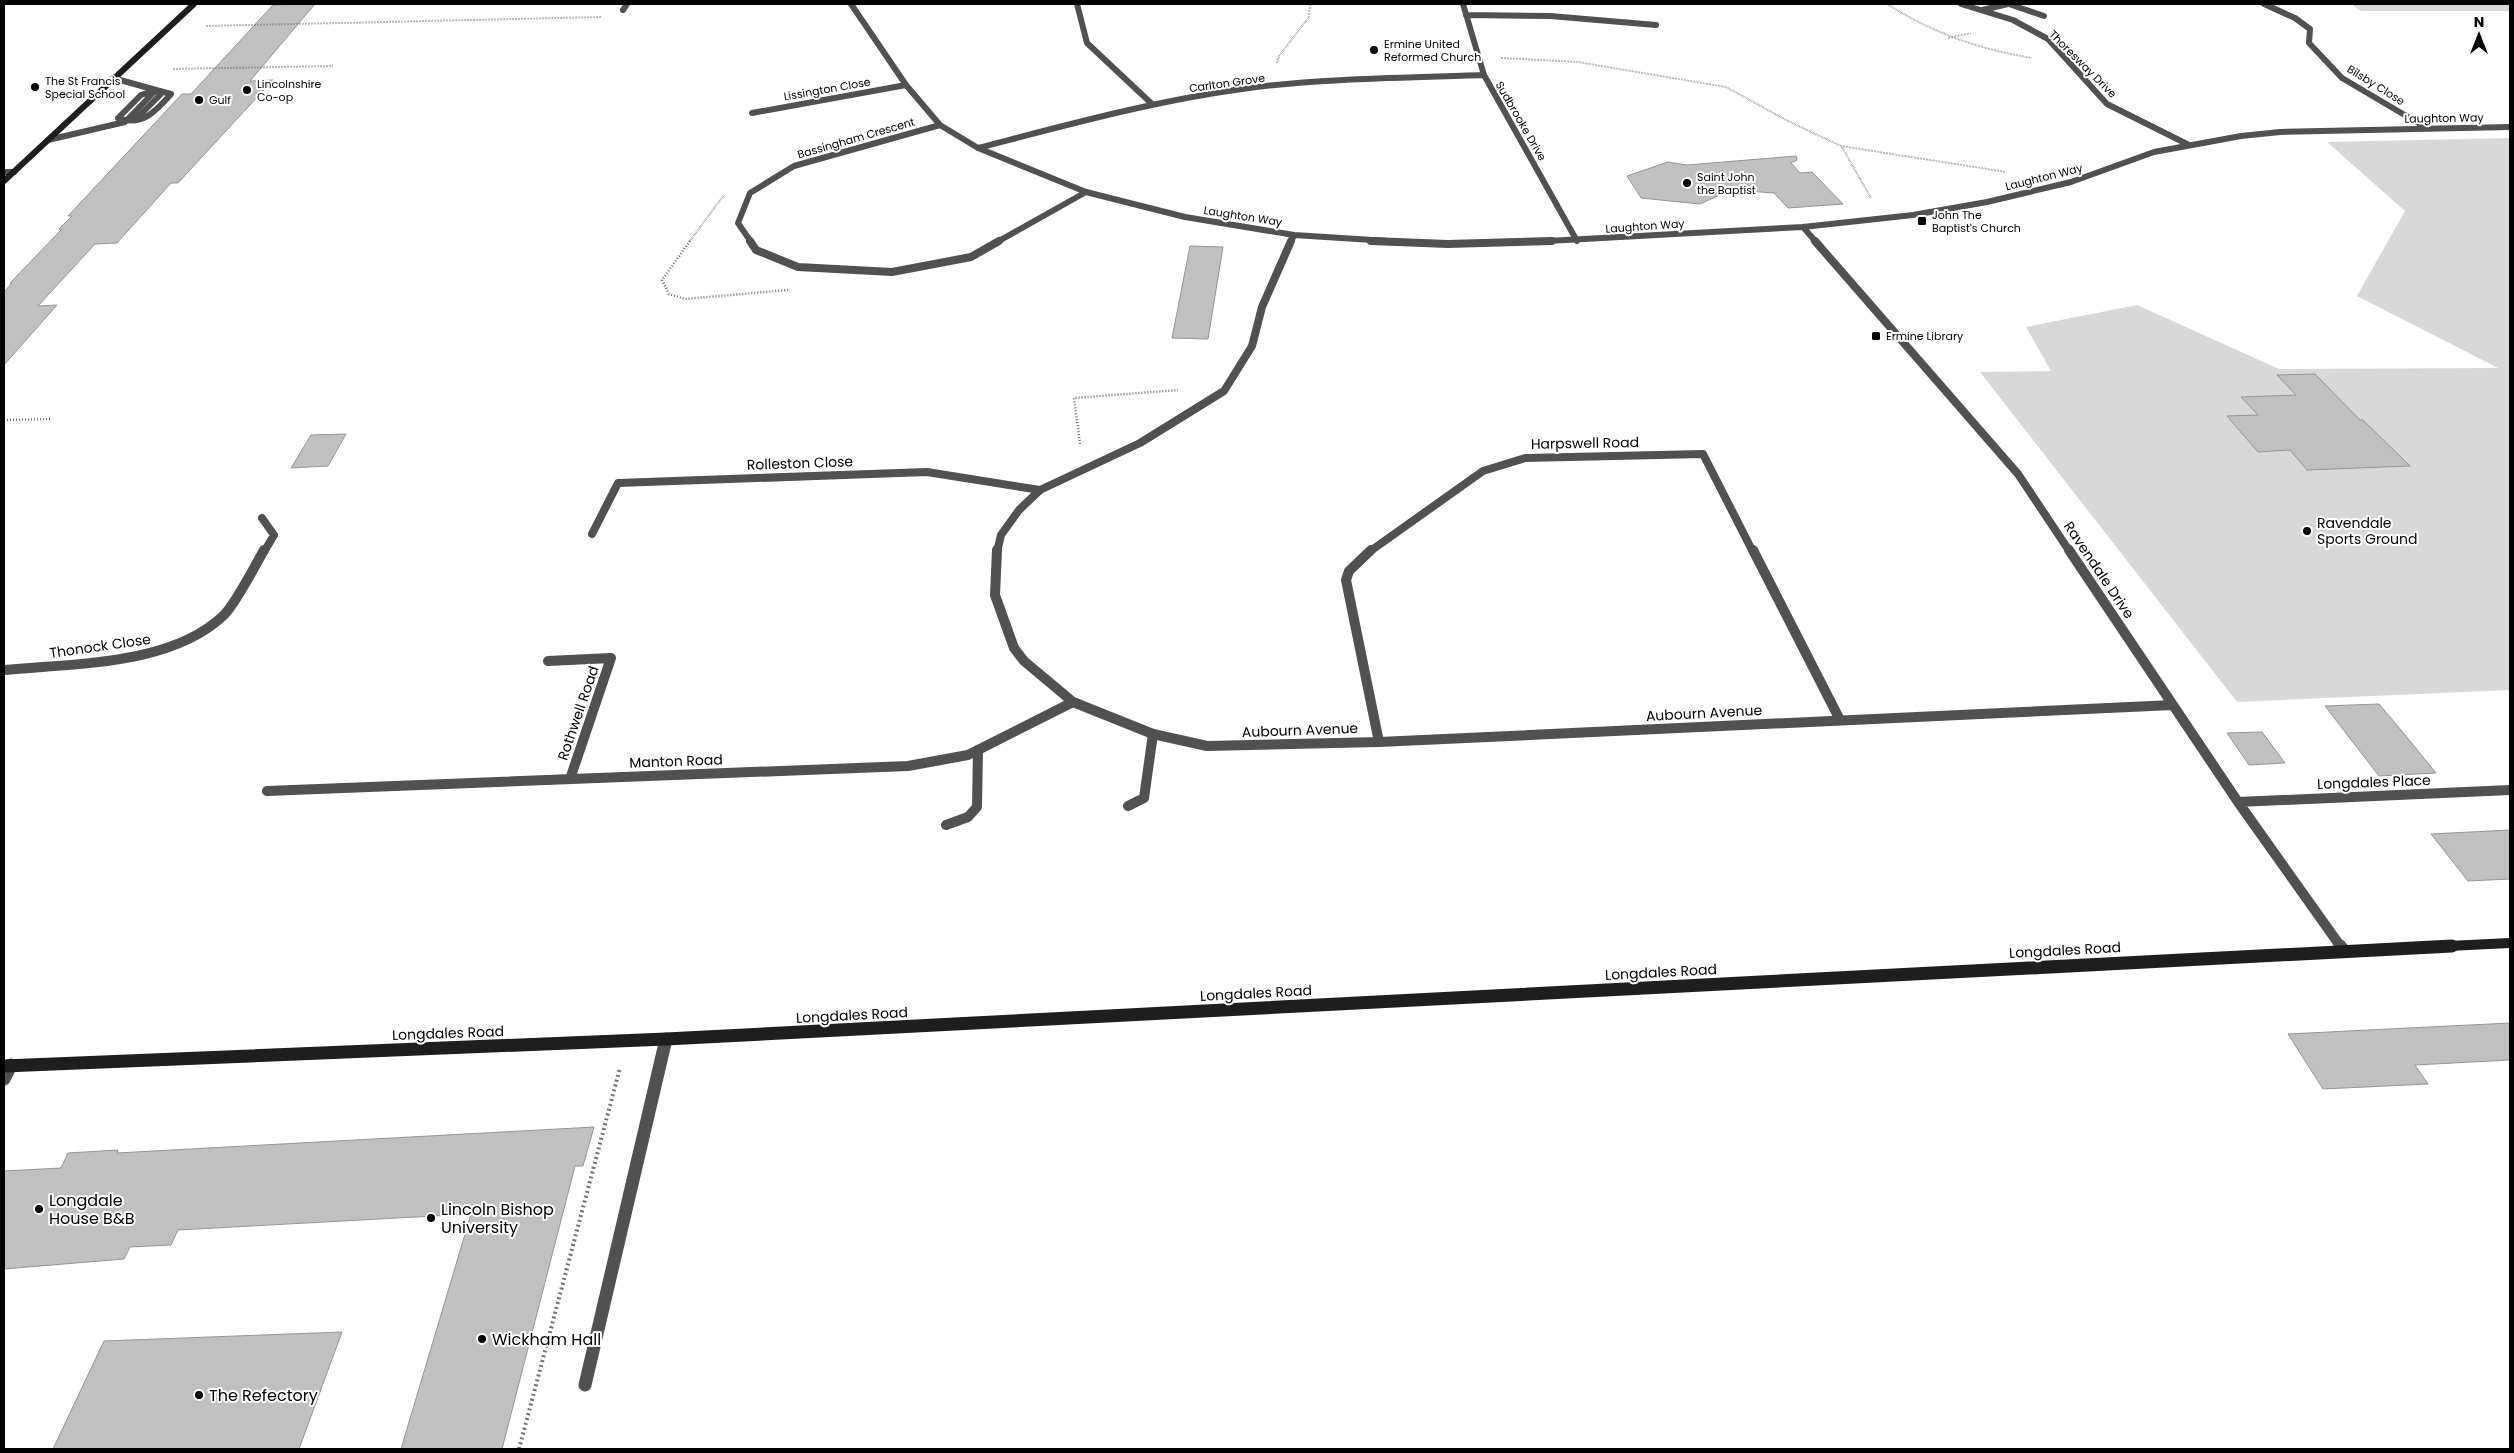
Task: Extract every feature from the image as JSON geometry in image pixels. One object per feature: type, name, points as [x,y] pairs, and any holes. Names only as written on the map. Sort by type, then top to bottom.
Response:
[{"type":"main road","points":[[4,181],[194,4]]},
{"type":"main road","name":"Longdales Road","points":[[7,1065],[666,1040],[2343,950],[2510,943]]},
{"type":"street","points":[[623,10],[627,4]]},
{"type":"street","name":"Laughton Way","points":[[850,4],[906,86],[940,125],[978,148],[1086,192],[1184,217],[1294,235],[1448,244],[1577,240],[1803,227],[1883,218],[1987,202],[2071,182],[2154,152],[2189,145],[2280,132],[2510,126]]},
{"type":"street","points":[[1077,4],[1080,9],[1087,43],[1152,104]]},
{"type":"street","name":"Sudbrooke Drive","points":[[1463,4],[1484,75],[1577,240]]},
{"type":"street","name":"Thoresway Drive","points":[[1961,4],[2013,20],[2048,39],[2107,104],[2189,145]]},
{"type":"street","points":[[1981,10],[2009,4],[2044,16]]},
{"type":"street","name":"Bilsby Close","points":[[2264,4],[2295,18],[2310,28],[2309,43],[2342,78],[2426,128]]},
{"type":"street","points":[[1466,15],[1550,16],[1656,25]]},
{"type":"street","name":"Carlton Grove","points":[[978,148],[1152,104],[1268,87],[1356,79],[1484,75]]},
{"type":"street","points":[[48,140],[148,118],[171,94],[113,78]]},
{"type":"street","name":"Lissington Close","points":[[752,113],[906,86]]},
{"type":"street","points":[[125,122],[156,90]]},
{"type":"street","name":"Bassingham Crescent","points":[[940,125],[794,166],[750,193],[738,223],[756,250],[798,267],[892,272],[971,256],[1086,192]]},
{"type":"street","points":[[4,172],[14,172]]},
{"type":"street","name":"Ravendale Drive","points":[[1803,227],[2018,474],[2238,802],[2343,950]]},
{"type":"street","name":"Aubourn Avenue","points":[[1294,235],[1262,307],[1252,346],[1224,391],[1140,443],[1040,490],[1019,510],[1001,535],[997,547],[995,595],[1002,619],[1014,648],[1024,662],[1073,702],[1153,734],[1207,746],[1379,742],[2173,705]]},
{"type":"street","name":"Harpswell Road","points":[[1379,742],[1346,580],[1349,571],[1374,547],[1483,471],[1525,458],[1703,454],[1840,720]]},
{"type":"street","name":"Rolleston Close","points":[[592,534],[618,483],[926,472],[1040,490]]},
{"type":"street","name":"Thonock Close","points":[[4,670],[124,658],[168,649],[191,639],[225,614],[274,535],[262,518]]},
{"type":"street","name":"Rothwell Road","points":[[548,661],[611,658],[570,779]]},
{"type":"street","name":"Manton Road","points":[[267,791],[908,766],[968,754],[1073,702]]},
{"type":"street","points":[[1128,806],[1144,798],[1153,734]]},
{"type":"street","points":[[946,825],[968,817],[977,807],[978,750]]},
{"type":"street","name":"Longdales Place","points":[[2238,802],[2510,790]]},
{"type":"street","points":[[585,1385],[666,1040]]},
{"type":"street","points":[[4,1079],[7,1065]]},
{"type":"path","points":[[1268,87],[1279,56],[1309,17],[1310,4]]},
{"type":"path","points":[[1887,4],[1912,20],[1948,38],[1990,52],[2070,64]]},
{"type":"path","points":[[168,27],[604,17]]},
{"type":"path","points":[[1478,58],[1533,58],[1578,62],[1726,87],[1786,120],[1842,146],[2014,173]]},
{"type":"path","points":[[168,69],[333,66]]},
{"type":"path","points":[[1842,146],[1883,218]]},
{"type":"path","points":[[1083,470],[1074,398],[1182,389]]},
{"type":"path","points":[[4,420],[51,419]]},
{"type":"path","points":[[519,1449],[627,1041]]},
{"type":"shaded area","points":[[2351,4],[2510,4],[2510,11],[2361,11]]},
{"type":"shaded area","name":"Ravendale Sports Ground","points":[[2510,138],[2510,690],[2237,702],[1980,372],[2051,371],[2026,327],[2137,305],[2279,369],[2498,368],[2357,296],[2405,211],[2327,142]]},
{"type":"building","points":[[315,4],[250,81],[273,80],[178,183],[171,183],[117,243],[95,244],[38,306],[57,305],[4,365],[4,292],[12,283],[10,283],[72,216],[68,216],[182,94],[191,94],[273,5]]},
{"type":"building","points":[[1796,156],[1797,160],[1791,163],[1800,173],[1812,172],[1843,204],[1788,208],[1774,193],[1731,190],[1700,204],[1641,198],[1627,176],[1668,162],[1687,165]]},
{"type":"building","points":[[1190,246],[1223,247],[1208,339],[1172,338]]},
{"type":"building","points":[[2315,374],[2360,420],[2363,420],[2410,466],[2307,470],[2290,450],[2258,452],[2227,416],[2258,415],[2241,397],[2296,395],[2277,375]]},
{"type":"building","points":[[346,434],[328,466],[291,468],[311,435]]},
{"type":"building","points":[[2379,704],[2436,773],[2379,776],[2325,706]]},
{"type":"building","points":[[2262,732],[2285,763],[2249,765],[2227,733]]},
{"type":"building","points":[[2510,830],[2510,879],[2468,881],[2431,834]]},
{"type":"building","points":[[2510,1023],[2510,1060],[2415,1065],[2428,1084],[2323,1089],[2288,1034]]},
{"type":"building","name":"Wickham Hall","points":[[594,1127],[583,1166],[575,1166],[502,1449],[401,1449],[471,1214],[178,1230],[171,1245],[130,1247],[124,1259],[4,1269],[4,1171],[61,1168],[68,1153],[118,1150],[117,1153]]},
{"type":"building","name":"The Refectory","points":[[342,1332],[299,1449],[53,1449],[104,1341]]},
{"type":"place","name":"Ermine United Reformed Church","points":[[1374,50]]},
{"type":"place","name":"The St Francis Special School","points":[[35,87]]},
{"type":"place","name":"Lincolnshire Co-op","points":[[247,90]]},
{"type":"place","name":"Gulf","points":[[199,100]]},
{"type":"place","name":"Saint John the Baptist","points":[[1687,183]]},
{"type":"place","name":"John The Baptist's Church","points":[[1922,221]]},
{"type":"place","name":"Ermine Library","points":[[1876,336]]},
{"type":"place","name":"Ravendale Sports Ground","points":[[2307,531]]},
{"type":"place","name":"Longdale House B&B","points":[[39,1209]]},
{"type":"place","name":"Lincoln Bishop University","points":[[431,1218]]},
{"type":"place","name":"Wickham Hall","points":[[482,1339]]},
{"type":"place","name":"The Refectory","points":[[199,1395]]}]
